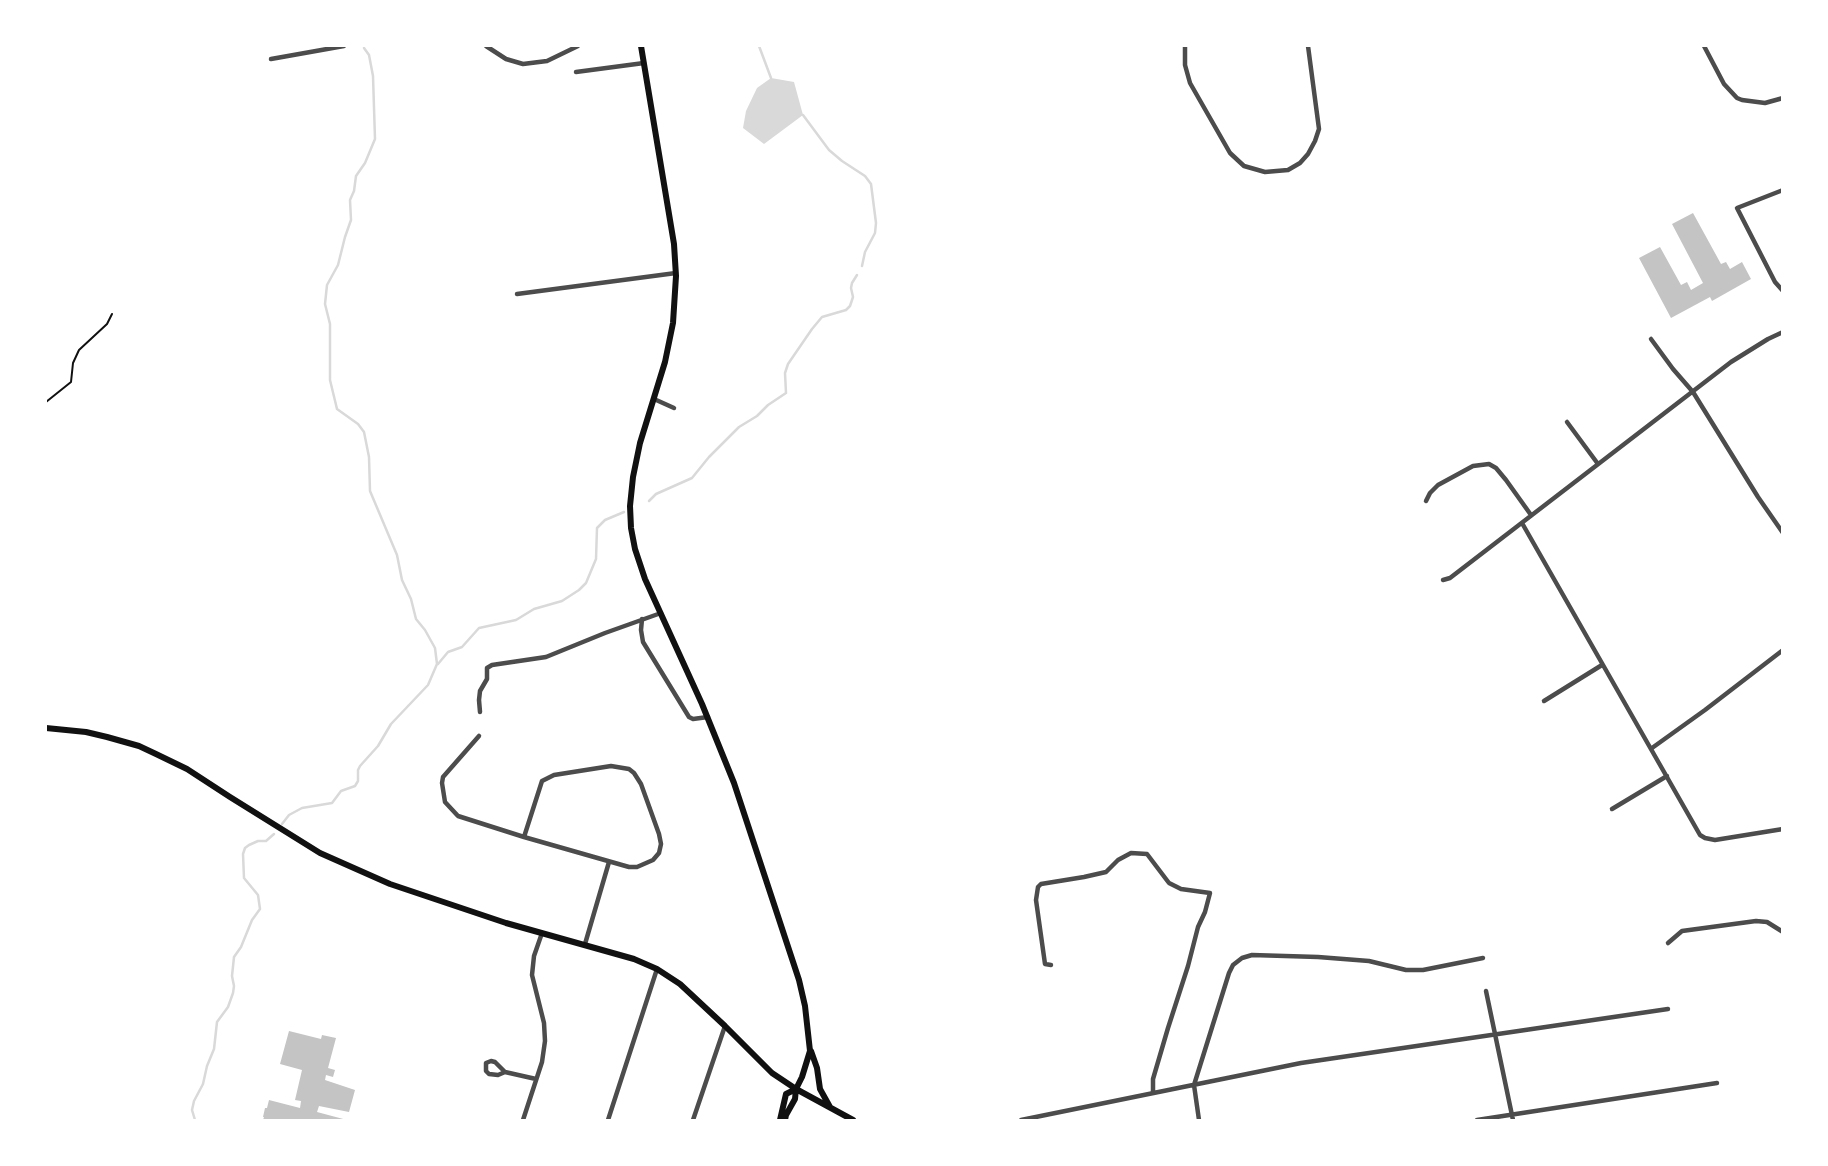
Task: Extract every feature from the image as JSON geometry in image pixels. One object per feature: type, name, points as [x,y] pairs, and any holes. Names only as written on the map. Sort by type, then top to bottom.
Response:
[{"type":"main road","points":[[642,46],[674,244],[676,273],[673,323],[665,362],[637,457],[630,506],[631,528],[645,579],[708,717],[734,783],[799,980],[810,1051],[817,1068],[820,1089],[831,1108]]},
{"type":"main road","points":[[46,728],[86,732],[139,746],[187,769],[320,853],[354,869],[442,902],[634,959],[657,969],[680,984],[772,1073],[853,1121]]},
{"type":"main road","points":[[783,1121],[795,1099],[810,1051]]},
{"type":"street","points":[[271,59],[344,46]]},
{"type":"street","points":[[486,46],[506,60],[523,64],[547,61],[578,46]]},
{"type":"street","points":[[1185,46],[1185,65],[1190,83],[1230,153],[1244,166],[1265,172],[1288,170],[1300,163],[1315,141],[1319,129],[1308,46]]},
{"type":"street","points":[[1704,46],[1724,84],[1737,98],[1765,103],[1783,98]]},
{"type":"street","points":[[576,72],[644,63]]},
{"type":"street","points":[[1783,190],[1737,208],[1775,282],[1783,291]]},
{"type":"street","points":[[517,294],[676,273]]},
{"type":"street","points":[[1443,580],[1450,578],[1731,362],[1783,332]]},
{"type":"street","points":[[1651,339],[1693,392],[1758,498],[1783,533]]},
{"type":"street","points":[[654,399],[674,408]]},
{"type":"street","points":[[1567,422],[1598,464]]},
{"type":"street","points":[[1426,501],[1438,485],[1473,466],[1489,464],[1506,480],[1531,515]]},
{"type":"street","points":[[1522,523],[1700,835],[1715,840],[1783,829]]},
{"type":"street","points":[[480,712],[480,691],[487,679],[487,668],[492,665],[546,657],[661,613]]},
{"type":"street","points":[[642,619],[643,642],[689,717],[708,717]]},
{"type":"street","points":[[1651,748],[1783,650]]},
{"type":"street","points":[[1544,701],[1602,665]]},
{"type":"street","points":[[480,736],[443,777],[445,802],[458,816],[524,837],[629,867],[637,867],[653,860],[660,849],[659,834],[641,784],[629,769],[611,766],[554,775],[542,781],[524,837]]},
{"type":"street","points":[[1612,809],[1667,776]]},
{"type":"street","points":[[1051,965],[1045,964],[1037,900],[1038,887],[1041,884],[1106,872],[1130,853],[1147,853],[1169,883],[1181,889],[1210,893],[1153,1079],[1153,1093]]},
{"type":"street","points":[[585,944],[609,862]]},
{"type":"street","points":[[1668,943],[1682,931],[1756,921],[1767,922],[1783,932]]},
{"type":"street","points":[[523,1121],[542,1062],[545,1041],[544,1023],[532,975],[534,956],[542,932]]},
{"type":"street","points":[[1199,1121],[1194,1085],[1229,973],[1233,965],[1242,958],[1318,957],[1368,961],[1406,970],[1423,970],[1483,958]]},
{"type":"street","points":[[608,1121],[657,969]]},
{"type":"street","points":[[1486,991],[1512,1118]]},
{"type":"street","points":[[1021,1121],[1301,1063],[1668,1009]]},
{"type":"street","points":[[693,1121],[725,1026]]},
{"type":"street","points":[[505,1072],[536,1079]]},
{"type":"street","points":[[1477,1121],[1512,1118],[1717,1083]]},
{"type":"path","points":[[46,402],[71,382],[73,363],[79,350],[107,324],[112,314]]},
{"type":"shaded area","points":[[771,78],[794,82],[803,115],[764,144],[743,128],[746,111],[757,88]]},
{"type":"building","points":[[1693,213],[1721,264],[1726,262],[1730,269],[1742,262],[1751,279],[1712,301],[1710,297],[1671,318],[1639,258],[1660,247],[1681,285],[1687,282],[1691,290],[1703,283],[1672,224]]},
{"type":"building","points":[[289,1031],[321,1039],[322,1035],[336,1038],[328,1068],[335,1070],[333,1077],[326,1075],[325,1080],[355,1090],[349,1112],[319,1106],[317,1112],[347,1120],[263,1120],[269,1100],[300,1108],[301,1101],[295,1100],[302,1070],[280,1064]]},
{"type":"waterway","points":[[759,46],[771,78]]},
{"type":"waterway","points":[[282,824],[289,815],[302,808],[332,803],[341,791],[355,786],[360,766],[378,746],[391,724],[428,685],[437,664],[435,648],[416,619],[402,580],[397,555],[370,491],[369,457],[364,432],[358,424],[337,409],[330,380],[330,324],[325,304],[327,285],[338,265],[351,220],[350,200],[356,176],[375,139],[373,76],[369,55],[364,48]]},
{"type":"waterway","points":[[803,115],[829,150],[865,176],[871,184],[875,233],[865,252],[862,266]]},
{"type":"waterway","points":[[649,501],[656,494],[692,478],[739,427],[786,393],[785,373],[788,364],[822,317],[846,310],[850,306],[853,297],[852,283],[857,275]]},
{"type":"waterway","points":[[438,664],[448,652],[462,647],[479,628],[516,620],[534,609],[562,601],[579,590],[586,583],[596,559],[597,528],[605,520],[624,512]]},
{"type":"waterway","points":[[195,1120],[192,1110],[194,1101],[203,1084],[214,1049],[217,1022],[228,1007],[233,993],[234,957],[260,909],[258,895],[244,878],[243,854],[249,845],[266,841],[274,834]]}]
